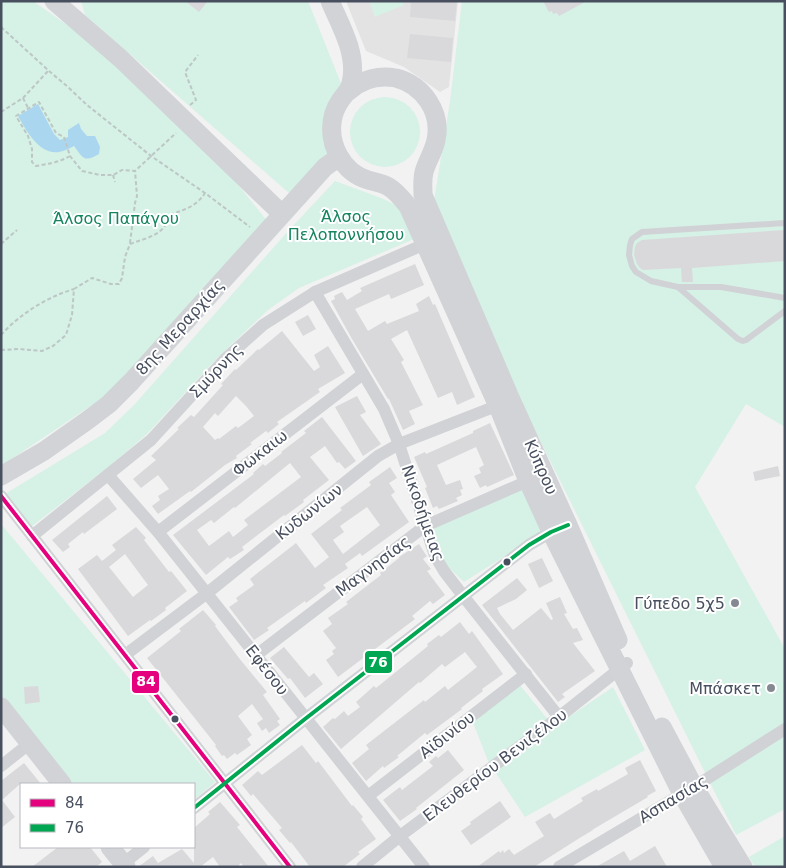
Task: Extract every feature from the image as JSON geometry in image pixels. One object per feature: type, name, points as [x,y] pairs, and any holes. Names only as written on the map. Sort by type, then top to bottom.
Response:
[{"type":"street","name":"Κύπρου","points":[[330,1],[350,50],[352,77],[349,91]]},
{"type":"street","points":[[56,2],[120,58],[282,214]]},
{"type":"street","name":"Κύπρου","points":[[350,50],[371,71],[383,77]]},
{"type":"street","name":"Κύπρου","points":[[559,528],[528,481],[505,403],[425,244],[408,206],[388,186],[359,176],[351,171],[339,157],[334,147],[332,138],[333,118],[336,109],[349,91],[362,82],[372,78],[383,77],[403,80],[420,91],[432,108],[436,118],[437,138],[424,170],[423,195],[505,403],[559,528],[623,667],[688,790],[724,867]]},
{"type":"street","name":"8ης Μεραρχίας","points":[[1,476],[44,450],[109,404],[325,166],[339,157]]},
{"type":"street","name":"Σμύρνης","points":[[32,536],[151,440],[225,359],[262,325],[315,292],[425,244]]},
{"type":"street","name":"Νικοδήμειας","points":[[315,292],[384,409],[399,444],[435,556],[464,597],[559,717]]},
{"type":"street","name":"Φωκαιω","points":[[158,532],[363,374]]},
{"type":"street","name":"Κυδωνίων","points":[[125,655],[206,594],[378,456],[399,444],[505,403]]},
{"type":"street","name":"Εφέσου","points":[[108,475],[158,532],[424,867]]},
{"type":"street","name":"Μαγνησίας","points":[[255,656],[425,526],[528,481]]},
{"type":"street","points":[[1,496],[290,867]]},
{"type":"street","points":[[195,807],[529,545],[559,528]]},
{"type":"street","name":"Ελευθερίου Βενιζέλου","points":[[362,867],[623,667]]},
{"type":"street","name":"Αϊδινίου","points":[[368,796],[526,674]]},
{"type":"street","points":[[1,707],[61,783]]},
{"type":"street","name":"Ασπασίας","points":[[559,867],[688,790],[785,729]]},
{"type":"street","points":[[1,766],[30,743]]},
{"type":"street","name":"Κύπρου","points":[[688,790],[743,867]]},
{"type":"street","points":[[111,848],[123,866],[143,848]]},
{"type":"lane","points":[[785,223],[642,232],[632,239],[630,245],[632,266],[636,272],[651,281],[678,287],[721,287],[785,298]]},
{"type":"lane","points":[[678,287],[734,337],[743,341],[785,311]]},
{"type":"path","points":[[1,27],[87,105],[151,156],[205,193],[262,236]]},
{"type":"path","points":[[70,156],[46,165],[36,166],[32,162],[32,149],[28,136],[16,116],[38,102],[56,133],[64,137],[70,156],[82,171],[113,175],[122,170],[135,171],[166,141],[184,120],[196,100],[185,72],[198,55]]},
{"type":"path","points":[[1,112],[23,98],[49,71]]},
{"type":"path","points":[[23,98],[28,108]]},
{"type":"path","points":[[1,335],[32,310],[92,278],[111,284],[119,284],[122,278],[125,256],[130,244],[136,196],[135,171]]},
{"type":"path","points":[[113,175],[115,182]]},
{"type":"path","points":[[130,244],[158,233],[167,225],[170,215],[194,206],[205,193]]},
{"type":"path","points":[[1,244],[16,230]]},
{"type":"path","points":[[1,350],[42,351],[53,346],[66,335],[72,315],[74,289]]},
{"type":"shaded area","points":[[346,1],[458,1],[449,87],[440,92],[404,67],[366,51]]},
{"type":"green space","name":"Άλσος Παπάγου","points":[[1,1],[33,1],[97,46],[206,145],[268,222],[113,391],[1,466]]},
{"type":"green space","points":[[81,1],[308,1],[344,91],[328,156],[289,193],[85,15]]},
{"type":"green space","points":[[369,1],[402,1],[404,5],[375,17]]},
{"type":"green space","points":[[462,1],[785,1],[785,427],[746,404],[695,487],[785,649],[785,809],[736,835],[505,370],[433,207],[450,101]]},
{"type":"green space","points":[[392,97],[405,103],[414,112],[418,118],[420,132],[418,146],[410,157],[399,165],[378,167],[371,165],[360,157],[352,146],[350,125],[352,118],[360,107],[371,99]]},
{"type":"green space","name":"Άλσος Πελοποννήσου","points":[[335,181],[398,206],[414,239],[299,288],[268,310],[218,357],[147,434],[107,468],[31,527],[5,494],[105,433],[134,405],[289,230]]},
{"type":"green space","points":[[525,488],[544,531],[464,582],[440,559],[428,529]]},
{"type":"green space","points":[[1,524],[215,782],[195,799],[195,783],[63,783],[1,702]]},
{"type":"green space","points":[[519,684],[554,727],[613,687],[645,750],[525,817],[488,761],[472,720]]},
{"type":"green space","points":[[785,836],[785,867],[755,867],[749,857]]},
{"type":"water","points":[[38,104],[54,134],[60,140],[68,137],[68,130],[79,123],[87,136],[95,136],[100,147],[99,154],[87,159],[74,146],[59,152],[52,152],[39,146],[18,116]]},
{"type":"building","points":[[185,1],[208,1],[199,12]]},
{"type":"building","points":[[411,1],[457,1],[455,21],[410,17]]},
{"type":"building","points":[[543,1],[587,1],[559,16],[557,13],[553,14],[552,11],[549,12]]},
{"type":"building","points":[[410,34],[453,38],[451,62],[407,58]]},
{"type":"building","points":[[785,230],[785,261],[692,268],[693,282],[682,282],[681,268],[643,270],[637,264],[634,255],[637,243],[642,240]]},
{"type":"building","points":[[415,264],[424,285],[391,299],[389,294],[355,309],[368,331],[385,321],[387,324],[419,311],[416,304],[429,296],[433,305],[435,304],[475,397],[457,405],[452,392],[438,398],[407,330],[391,339],[404,360],[401,362],[423,405],[409,411],[415,424],[403,430],[389,399],[331,301],[335,299],[334,296],[342,292],[347,300],[362,291],[360,288]]},
{"type":"building","points":[[308,315],[316,329],[303,336],[295,322]]},
{"type":"building","points":[[282,331],[314,371],[320,367],[314,355],[328,346],[345,373],[318,389],[320,392],[277,422],[279,424],[268,433],[266,431],[250,443],[252,444],[236,456],[237,458],[158,514],[152,506],[160,500],[158,496],[169,489],[158,475],[141,488],[133,479],[156,460],[151,456],[179,429],[177,428],[191,415],[194,417],[235,369]],"holes":[[[236,396],[254,416],[238,428],[236,426],[219,439],[215,440],[203,427],[215,413],[218,416]]]},
{"type":"building","points":[[357,396],[366,412],[360,415],[381,444],[363,456],[335,407]]},
{"type":"building","points":[[322,417],[356,461],[345,469],[339,462],[337,463],[325,446],[310,457],[329,480],[303,500],[304,502],[242,547],[244,550],[230,559],[228,557],[206,575],[173,535],[254,474],[263,464],[265,466],[282,453],[306,433],[304,431]],"holes":[[[290,463],[301,477],[244,520],[248,525],[233,537],[229,531],[209,546],[197,530],[211,520],[214,523],[235,508]]]},
{"type":"building","points":[[490,423],[514,475],[487,487],[486,485],[480,488],[474,476],[481,473],[479,468],[484,465],[476,447],[437,465],[446,485],[460,480],[463,489],[460,490],[462,495],[456,498],[458,501],[439,509],[437,506],[433,508],[425,488],[427,487],[414,457],[425,452],[426,454],[473,433],[473,431]]},
{"type":"building","points":[[778,466],[780,476],[755,481],[753,472]]},
{"type":"building","points":[[390,467],[397,478],[389,483],[395,492],[391,495],[409,522],[362,556],[360,553],[345,564],[348,568],[323,585],[326,588],[267,628],[269,630],[254,640],[229,607],[238,601],[236,598],[254,585],[250,579],[296,543],[315,568],[329,557],[311,534],[342,510],[340,508],[371,485],[369,482]],"holes":[[[367,507],[380,525],[343,554],[333,540],[344,532],[340,526]]]},
{"type":"building","points":[[107,496],[117,509],[84,534],[83,532],[68,544],[70,547],[63,552],[52,540]]},
{"type":"building","points":[[136,527],[146,538],[144,540],[169,572],[171,571],[187,591],[165,608],[166,610],[128,636],[78,569],[97,555],[102,561],[116,550],[112,545]],"holes":[[[125,554],[148,585],[133,597],[109,567]]]},
{"type":"building","points":[[419,544],[427,556],[423,559],[431,569],[427,571],[445,595],[433,604],[430,601],[412,616],[415,619],[338,677],[326,660],[334,654],[332,651],[336,648],[323,631],[332,624],[328,618],[348,604],[346,602],[381,575],[380,573],[399,557]]},
{"type":"building","points":[[542,558],[553,581],[539,588],[528,564]]},
{"type":"building","points":[[517,578],[527,590],[516,599],[497,608],[513,630],[541,608],[551,620],[553,619],[546,603],[560,597],[567,613],[564,614],[573,629],[577,628],[583,640],[573,643],[595,671],[562,694],[565,697],[558,702],[482,605]]},
{"type":"building","points":[[203,610],[267,692],[263,695],[280,719],[277,721],[280,725],[269,733],[266,728],[262,731],[257,723],[263,719],[252,704],[238,716],[252,735],[247,739],[251,745],[237,755],[235,753],[227,759],[224,755],[222,756],[216,745],[147,658],[181,631],[179,629]]},
{"type":"building","points":[[460,622],[469,634],[472,631],[503,674],[482,689],[483,691],[462,709],[427,735],[425,733],[397,756],[399,757],[384,768],[383,766],[366,781],[352,763],[369,749],[366,745],[424,700],[425,702],[445,686],[448,690],[477,667],[465,652],[445,667],[442,664],[341,749],[323,727],[344,711],[348,716],[360,707],[356,702],[374,686],[376,688],[428,646],[427,644],[439,635],[441,637]]},
{"type":"building","points":[[284,647],[309,677],[314,673],[323,684],[305,698],[290,678],[288,679],[270,658]]},
{"type":"building","points":[[38,686],[40,702],[25,704],[24,687]]},
{"type":"building","points":[[302,745],[316,763],[318,761],[352,806],[363,817],[361,819],[376,839],[358,852],[360,854],[343,867],[310,867],[279,830],[282,828],[253,794],[251,796],[242,785],[258,771],[262,775]]},
{"type":"building","points":[[448,750],[464,770],[400,821],[383,800],[400,787],[402,790],[433,766],[429,762]]},
{"type":"building","points":[[640,760],[656,791],[648,797],[534,867],[477,867],[499,851],[500,853],[503,850],[504,853],[509,849],[514,855],[544,836],[535,822],[550,813],[554,819],[583,801],[581,798],[628,774],[625,768]]},
{"type":"building","points":[[24,763],[40,783],[20,783],[2,800],[15,817],[1,828],[1,781]]},
{"type":"building","points":[[500,801],[511,817],[471,845],[461,831],[471,824],[470,822]]},
{"type":"building","points":[[220,802],[240,825],[237,827],[269,867],[244,867],[241,863],[237,867],[220,867],[213,857],[200,867],[138,867],[153,856],[158,863],[182,849],[194,863],[195,827],[210,814],[208,812]]},
{"type":"building","points":[[655,846],[667,867],[596,867],[624,851],[630,861]]},
{"type":"building","points":[[57,848],[91,848],[102,862],[96,867],[32,867]]},
{"type":"transit line","name":"84","points":[[1,496],[290,867]]},
{"type":"transit line","name":"76","points":[[195,807],[529,545],[551,532],[568,525]]},
{"type":"place","name":"Γύπεδο 5χ5","points":[[735,603]]},
{"type":"place","name":"Μπάσκετ","points":[[771,688]]}]
